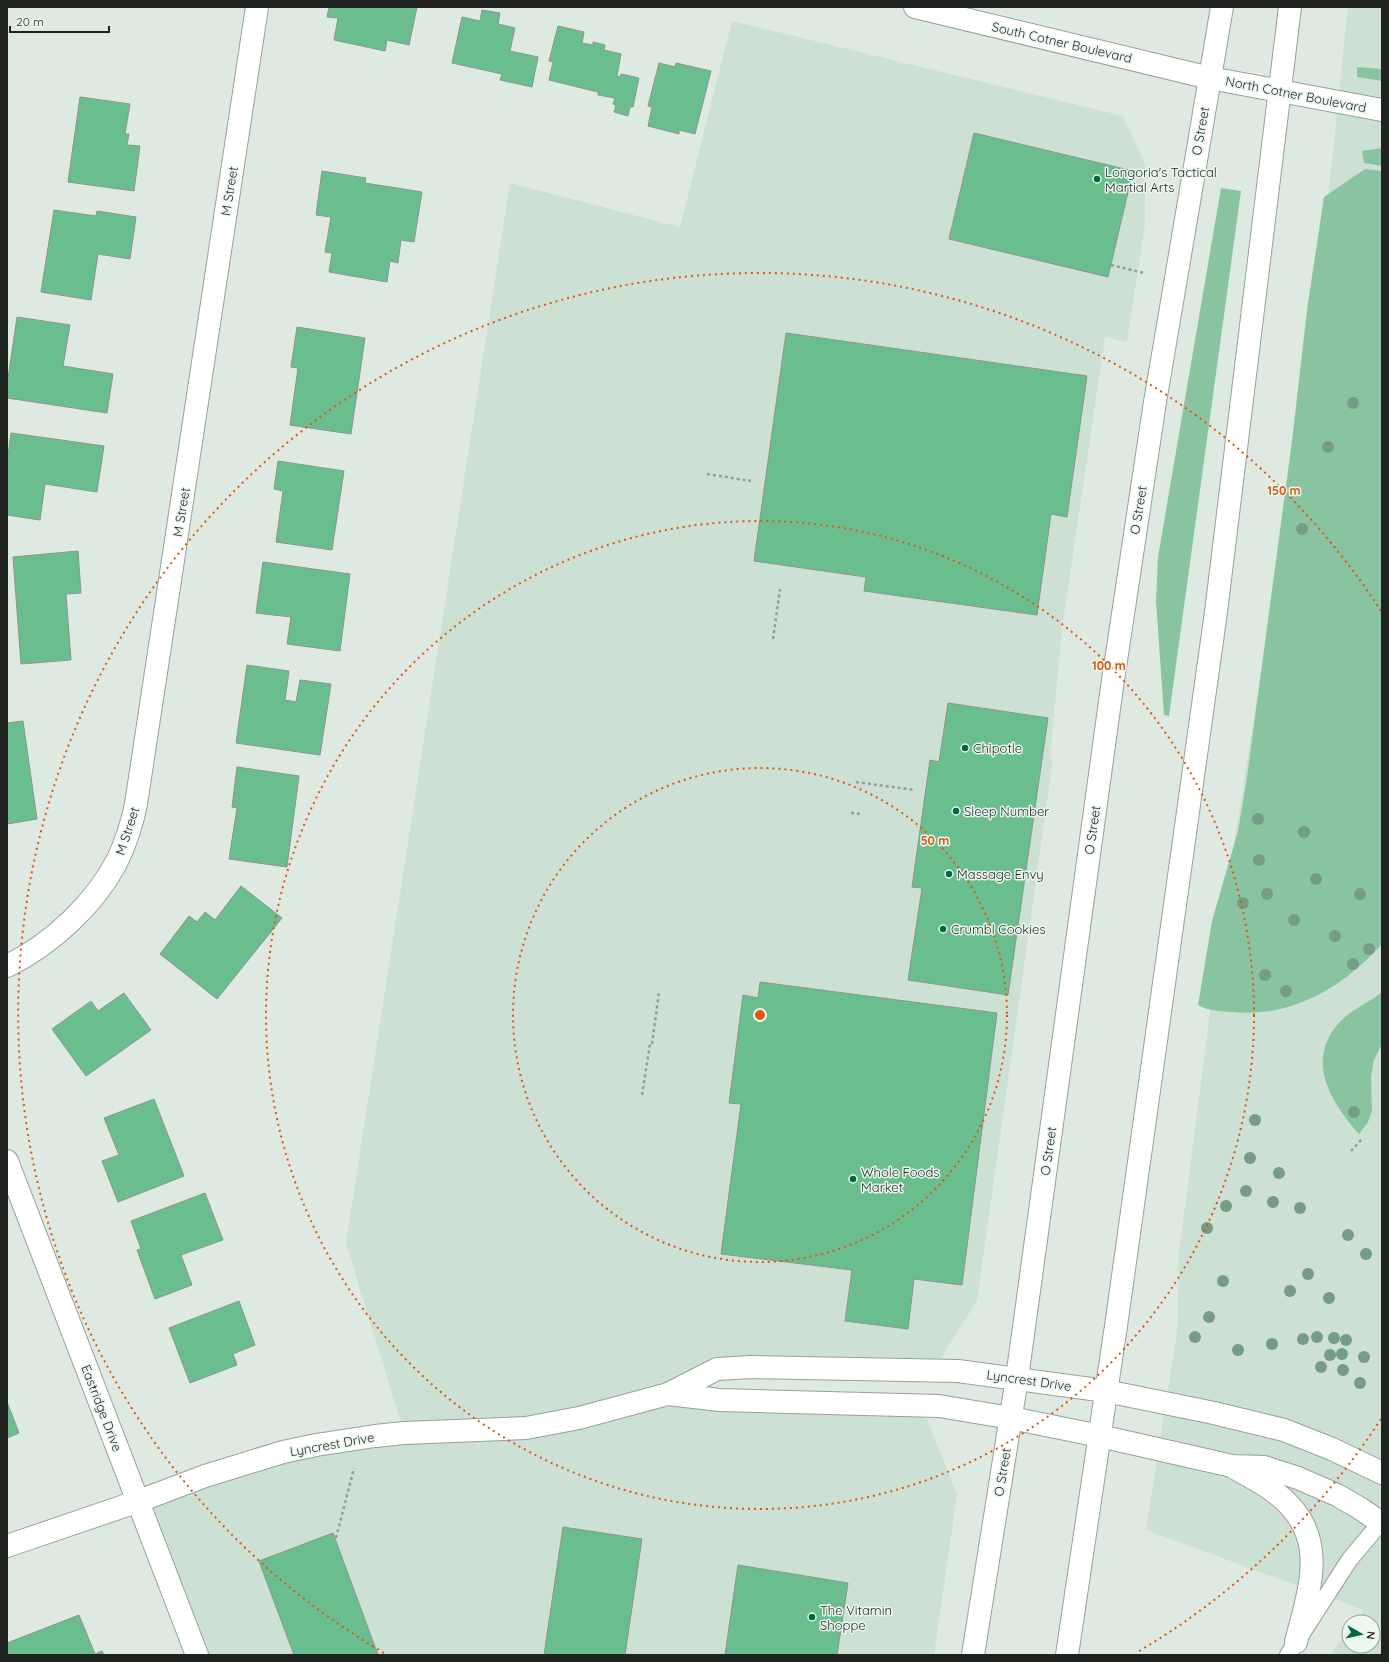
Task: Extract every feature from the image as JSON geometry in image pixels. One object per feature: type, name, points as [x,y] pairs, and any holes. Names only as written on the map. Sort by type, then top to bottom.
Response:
[{"type":"street","name":"M Street","points":[[7,966],[20,960],[45,944],[69,924],[98,890],[117,860],[130,831],[136,804],[257,7]]},
{"type":"street","name":"South Cotner Boulevard","points":[[915,7],[1210,78]]},
{"type":"street","name":"O Street","points":[[973,1655],[1017,1378],[1112,686],[1155,402],[1222,7]]},
{"type":"street","points":[[1067,1655],[1100,1436],[1216,612],[1290,7]]},
{"type":"street","name":"North Cotner Boulevard","points":[[1210,78],[1382,110]]},
{"type":"street","name":"Eastridge Drive","points":[[7,1161],[197,1655]]},
{"type":"street","name":"Lyncrest Drive","points":[[7,1546],[139,1501],[205,1476],[251,1461],[316,1445],[404,1433],[526,1428],[578,1418],[668,1394],[717,1369],[751,1367],[933,1370],[1017,1378],[1106,1391],[1214,1412],[1284,1430],[1332,1449],[1382,1473]]},
{"type":"street","name":"Lyncrest Drive","points":[[668,1394],[720,1400],[939,1406],[1011,1418],[1100,1436],[1232,1466],[1264,1467],[1298,1478],[1337,1495],[1381,1522]]},
{"type":"street","points":[[1232,1466],[1277,1493],[1292,1507],[1303,1522],[1311,1549],[1311,1581],[1292,1648]]},
{"type":"lane","points":[[1292,1648],[1350,1559],[1381,1522]]},
{"type":"path","points":[[1111,265],[1144,273]]},
{"type":"path","points":[[707,474],[751,481]]},
{"type":"path","points":[[773,639],[780,589]]},
{"type":"path","points":[[856,782],[914,790]]},
{"type":"path","points":[[851,813],[862,814]]},
{"type":"path","points":[[642,1095],[660,992]]},
{"type":"path","points":[[1351,1151],[1362,1139]]},
{"type":"path","points":[[336,1538],[355,1465]]},
{"type":"shaded area","points":[[1348,7],[1382,7],[1382,1655],[1330,1655],[1341,1641],[1341,1654],[1381,1654],[1381,1614],[1361,1614],[1364,1610],[1146,1530],[1177,1332],[1179,1253],[1221,927],[1313,342]]},
{"type":"shaded area","points":[[732,21],[1123,116],[1145,163],[1145,224],[1127,342],[1105,337],[1062,629],[1050,758],[1053,759],[977,1301],[933,1370],[751,1367],[669,1394],[922,1406],[957,1495],[934,1655],[197,1655],[139,1501],[205,1476],[404,1433],[346,1243],[510,183],[680,227]]},
{"type":"green space","points":[[1357,67],[1382,69],[1382,81],[1357,77]]},
{"type":"green space","points":[[1382,148],[1382,166],[1364,163],[1362,151]]},
{"type":"green space","points":[[1365,169],[1382,171],[1382,944],[1367,960],[1333,986],[1314,997],[1295,1005],[1253,1013],[1210,1010],[1198,1005],[1212,921],[1238,831],[1247,777],[1292,441],[1307,310],[1324,197]]},
{"type":"green space","points":[[1221,188],[1241,191],[1169,716],[1164,715],[1156,601],[1158,557]]},
{"type":"green space","points":[[1382,992],[1382,1044],[1374,1060],[1371,1076],[1372,1111],[1368,1122],[1359,1134],[1338,1107],[1330,1092],[1325,1078],[1323,1062],[1325,1047],[1332,1032],[1344,1018]]},
{"type":"building","points":[[329,7],[417,7],[409,45],[387,40],[385,51],[334,40],[338,18],[327,17]]},
{"type":"building","points":[[482,10],[500,13],[498,24],[515,28],[510,51],[538,57],[532,87],[500,80],[502,74],[452,63],[462,17],[480,21]]},
{"type":"building","points":[[558,26],[584,32],[582,43],[593,45],[593,42],[605,45],[604,50],[621,54],[617,76],[620,77],[621,74],[639,78],[633,107],[630,107],[628,116],[614,112],[616,105],[613,104],[615,98],[598,95],[598,92],[549,80],[553,62],[549,61]]},
{"type":"building","points":[[659,63],[675,67],[676,63],[711,71],[695,134],[679,130],[679,134],[648,126],[652,107],[648,106]]},
{"type":"building","points":[[80,97],[130,104],[125,134],[129,134],[127,145],[140,146],[134,191],[68,182]]},
{"type":"building","points":[[974,133],[1133,171],[1108,277],[949,239]]},
{"type":"building","points":[[322,171],[366,178],[365,183],[422,192],[414,242],[401,240],[398,263],[390,261],[387,282],[329,272],[332,253],[325,252],[331,217],[316,215]]},
{"type":"building","points":[[54,210],[96,216],[97,211],[136,217],[130,259],[98,254],[91,300],[41,292]]},
{"type":"building","points":[[17,317],[70,325],[63,366],[113,374],[107,413],[7,398],[7,385]]},
{"type":"building","points":[[297,327],[365,338],[351,434],[290,425],[298,368],[291,367]]},
{"type":"building","points":[[786,333],[1087,376],[1067,517],[1051,514],[1037,615],[864,591],[866,577],[754,561]]},
{"type":"building","points":[[11,433],[104,446],[97,492],[45,484],[40,520],[7,515],[7,463]]},
{"type":"building","points":[[278,461],[344,471],[332,550],[276,542],[283,491],[274,489]]},
{"type":"building","points":[[78,551],[81,593],[66,594],[71,660],[21,664],[13,557]]},
{"type":"building","points":[[263,562],[350,574],[340,651],[287,644],[291,617],[256,613]]},
{"type":"building","points":[[247,665],[289,671],[285,700],[296,702],[300,680],[331,684],[320,755],[236,743]]},
{"type":"building","points":[[948,703],[1048,718],[1008,995],[908,980],[922,888],[912,887],[930,760],[939,762]]},
{"type":"building","points":[[23,721],[37,819],[7,824],[7,723]]},
{"type":"building","points":[[237,767],[299,776],[287,867],[229,859],[237,808],[232,807]]},
{"type":"building","points":[[241,886],[282,918],[217,999],[160,954],[189,916],[197,922],[205,912],[215,920]]},
{"type":"building","name":"Whole Foods Market","points":[[760,982],[997,1013],[962,1285],[914,1279],[908,1329],[845,1321],[852,1270],[721,1254],[741,1104],[729,1103],[743,995],[758,998]]},
{"type":"building","points":[[124,993],[151,1030],[86,1076],[52,1029],[91,1001],[98,1011]]},
{"type":"building","points":[[154,1099],[184,1176],[118,1202],[102,1161],[119,1155],[104,1118]]},
{"type":"building","points":[[205,1193],[223,1240],[181,1255],[192,1285],[155,1299],[137,1250],[141,1249],[131,1221]]},
{"type":"building","points":[[239,1301],[255,1345],[233,1354],[237,1365],[190,1383],[169,1328]]},
{"type":"building","points":[[7,1402],[19,1433],[7,1438]]},
{"type":"building","points":[[563,1527],[642,1539],[625,1655],[544,1655]]},
{"type":"building","points":[[333,1533],[378,1655],[294,1655],[259,1561]]},
{"type":"building","points":[[738,1565],[848,1583],[837,1655],[725,1655]]},
{"type":"building","points":[[79,1615],[95,1654],[102,1651],[104,1655],[7,1655],[7,1643]]},
{"type":"place","name":"Longoria's Tactical Martial Arts","points":[[1097,179]]},
{"type":"place","name":"Chipotle","points":[[965,748]]},
{"type":"place","name":"Sleep Number","points":[[956,811]]},
{"type":"place","name":"Massage Envy","points":[[949,874]]},
{"type":"place","name":"Crumbl Cookies","points":[[943,929]]},
{"type":"place","name":"Whole Foods Market","points":[[853,1179]]},
{"type":"place","name":"The Vitamin Shoppe","points":[[812,1617]]}]
